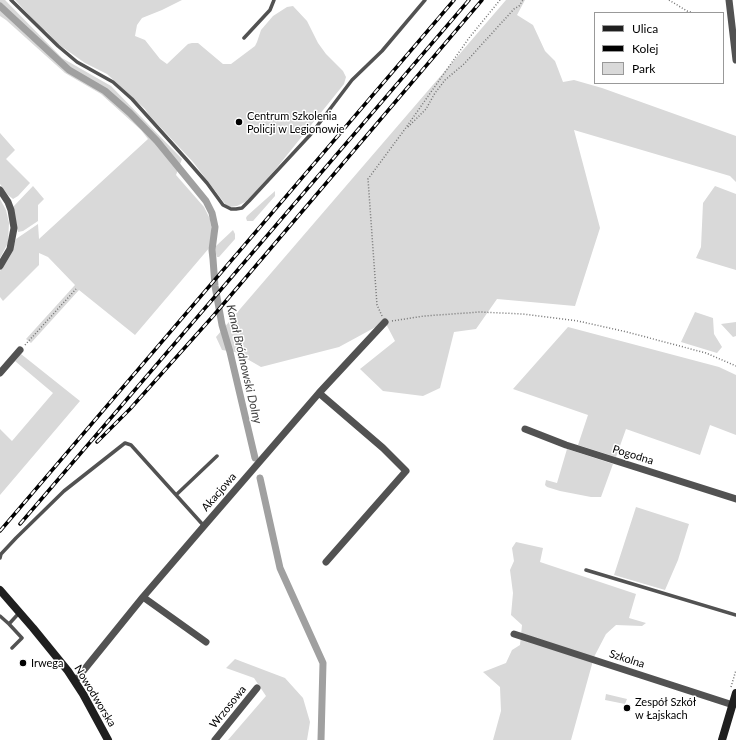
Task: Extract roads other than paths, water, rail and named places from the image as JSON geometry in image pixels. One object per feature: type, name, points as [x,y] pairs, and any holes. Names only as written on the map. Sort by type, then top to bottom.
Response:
[{"type":"main road","name":"Nowodworska","points":[[0,590],[61,661],[75,681],[108,740]]},
{"type":"main road","points":[[722,740],[736,693]]},
{"type":"street","points":[[729,0],[736,60]]},
{"type":"street","points":[[0,190],[8,202],[11,210],[14,228],[10,249],[0,266]]},
{"type":"street","name":"Akacjowa","points":[[75,681],[143,597],[204,526],[319,393],[385,322]]},
{"type":"street","points":[[0,373],[20,350]]},
{"type":"street","points":[[319,393],[383,448],[406,471],[326,562]]},
{"type":"street","name":"Pogodna","points":[[525,429],[566,445],[736,499]]},
{"type":"street","points":[[143,597],[206,642]]},
{"type":"street","name":"Szkolna","points":[[514,634],[732,705]]},
{"type":"street","name":"Wrzosowa","points":[[215,740],[257,688]]},
{"type":"lane","points":[[11,0],[63,50],[78,62],[114,82],[186,159],[207,183],[223,205],[236,209],[242,208],[250,201],[311,134],[352,80],[382,52],[425,0]]},
{"type":"lane","points":[[244,38],[270,10],[274,0]]},
{"type":"lane","points":[[0,558],[1,554],[16,538],[64,491],[125,444],[131,445],[204,526]]},
{"type":"lane","points":[[176,495],[217,456]]},
{"type":"lane","points":[[586,570],[736,615]]},
{"type":"lane","points":[[9,624],[20,612]]},
{"type":"lane","points":[[0,616],[22,638],[12,648]]},
{"type":"waterway","name":"Kanał Bródnowski Dolny","points":[[0,6],[69,70],[105,91],[130,113],[157,141],[206,201],[212,213],[215,227],[212,250],[215,286],[222,325],[230,352],[255,458]]},
{"type":"waterway","name":"Kanał Bródnowski Dolny","points":[[260,478],[280,568],[323,663],[321,740]]},
{"type":"railway","points":[[0,531],[454,0]]},
{"type":"railway","points":[[20,524],[469,0]]},
{"type":"railway","points":[[97,442],[130,409],[214,315],[482,0]]},
{"type":"place","name":"Centrum Szkolenia Policji w Legionowie","points":[[239,122]]},
{"type":"place","name":"Irwega","points":[[23,663]]},
{"type":"place","name":"Zespół Szkół w Łajskach","points":[[627,708]]}]
